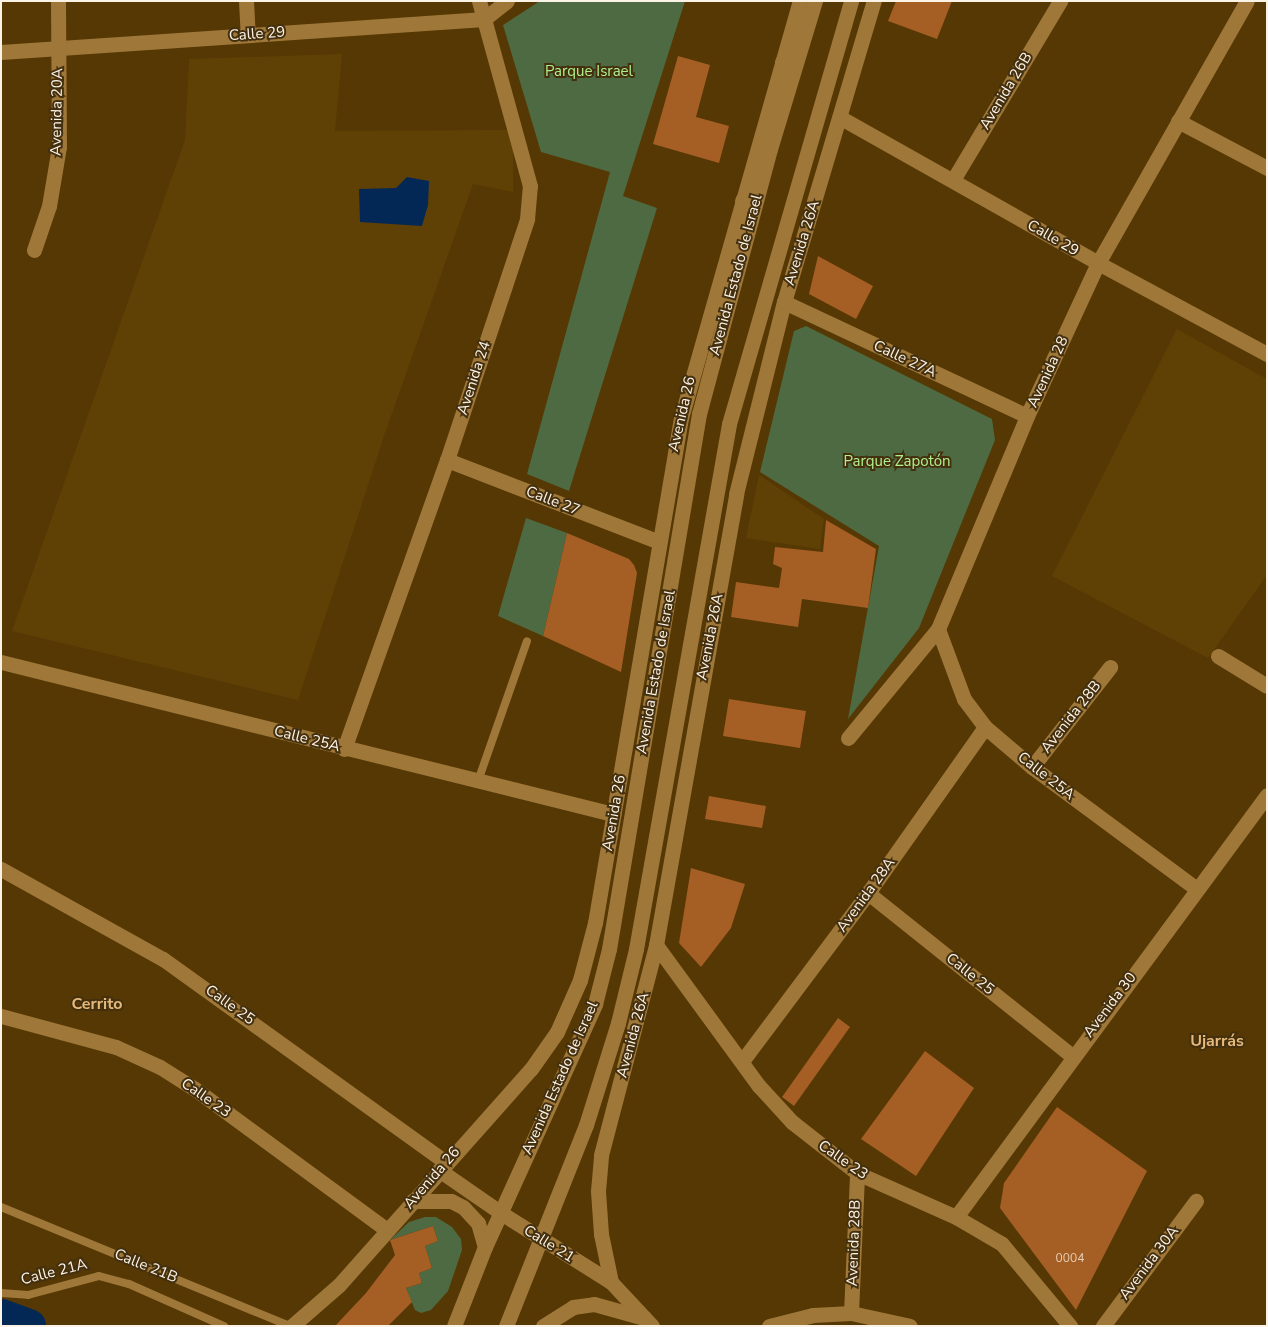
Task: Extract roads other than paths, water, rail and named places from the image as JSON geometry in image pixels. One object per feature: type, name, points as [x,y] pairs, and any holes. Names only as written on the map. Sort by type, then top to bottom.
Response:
[{"type":"street","name":"Avenida 20A","points":[[34,250],[49,206],[59,147],[58,1]]},
{"type":"street","points":[[246,1],[248,35]]},
{"type":"street","name":"Avenida 24","points":[[344,749],[447,460],[526,219],[530,186],[479,1]]},
{"type":"street","points":[[484,18],[507,1]]},
{"type":"street","name":"Avenida 26","points":[[291,1326],[339,1285],[442,1166],[531,1069],[557,1032],[580,980],[595,923],[660,542],[672,458],[690,378],[800,1]]},
{"type":"street","name":"Avenida Estado de Israel","points":[[454,1326],[485,1247],[598,995],[609,949],[700,414],[741,256],[815,1]]},
{"type":"street","name":"Avenida Estado de Israel","points":[[506,1326],[589,1116],[618,1023],[636,949],[729,424],[851,1]]},
{"type":"street","name":"Avenida 26A","points":[[611,1282],[601,1234],[598,1190],[601,1155],[656,945],[736,494],[784,302],[841,118],[874,1]]},
{"type":"street","name":"Avenida 26B","points":[[952,180],[1060,1]]},
{"type":"street","name":"Avenida 28","points":[[848,738],[938,629],[1027,416],[1098,263],[1247,1]]},
{"type":"street","name":"Calle 29","points":[[1,52],[484,18]]},
{"type":"street","points":[[782,62],[808,22]]},
{"type":"street","name":"Calle 29","points":[[841,118],[1098,263],[1267,354]]},
{"type":"street","points":[[1178,121],[1267,168]]},
{"type":"street","points":[[741,256],[742,200]]},
{"type":"street","name":"Calle 27A","points":[[784,302],[1027,416]]},
{"type":"street","name":"Calle 27","points":[[447,460],[660,542]]},
{"type":"street","name":"Calle 25A","points":[[938,629],[964,698],[985,727],[1032,767],[1197,889]]},
{"type":"street","points":[[1218,656],[1267,686]]},
{"type":"street","name":"Calle 25A","points":[[1,662],[344,749],[613,814]]},
{"type":"street","name":"Avenida 28B","points":[[1032,767],[1110,667]]},
{"type":"street","name":"Avenida 28A","points":[[742,1060],[868,893],[985,727]]},
{"type":"street","name":"Avenida 30","points":[[956,1217],[1072,1056],[1267,795]]},
{"type":"street","name":"Calle 25","points":[[1,869],[170,964],[442,1166]]},
{"type":"street","name":"Calle 25","points":[[868,893],[1072,1056]]},
{"type":"street","name":"Calle 23","points":[[656,945],[742,1060],[759,1086],[792,1122],[857,1173],[956,1217],[1002,1244],[1070,1326]]},
{"type":"street","name":"Calle 23","points":[[1,1016],[116,1047],[160,1067],[195,1089],[387,1230]]},
{"type":"street","name":"Calle 21","points":[[442,1166],[501,1214],[611,1282],[648,1322]]},
{"type":"street","name":"Avenida 28B","points":[[851,1313],[857,1173]]},
{"type":"street","points":[[412,1201],[436,1199],[463,1207],[478,1223],[485,1247]]},
{"type":"street","name":"Avenida 30A","points":[[1103,1326],[1196,1201]]},
{"type":"street","points":[[543,1326],[573,1307],[594,1304],[648,1322]]},
{"type":"street","points":[[774,1325],[813,1315],[851,1313],[910,1326]]},
{"type":"lane","points":[[478,781],[527,641]]},
{"type":"lane","name":"Calle 21B","points":[[1,1207],[291,1326]]},
{"type":"lane","name":"Calle 21A","points":[[1,1293],[28,1295],[99,1276],[122,1282],[224,1326]]},
{"type":"water","points":[[407,177],[429,181],[428,205],[422,226],[360,222],[359,189],[396,188]]},
{"type":"waterway","points":[[1,1316],[28,1326]]},
{"type":"district","name":"Cerrito","points":[[97,1004]]},
{"type":"district","name":"Ujarrás","points":[[1217,1041]]},
{"type":"park label","name":"Parque Israel","points":[[589,72]]},
{"type":"park label","name":"Parque Zapotón","points":[[897,462]]}]
